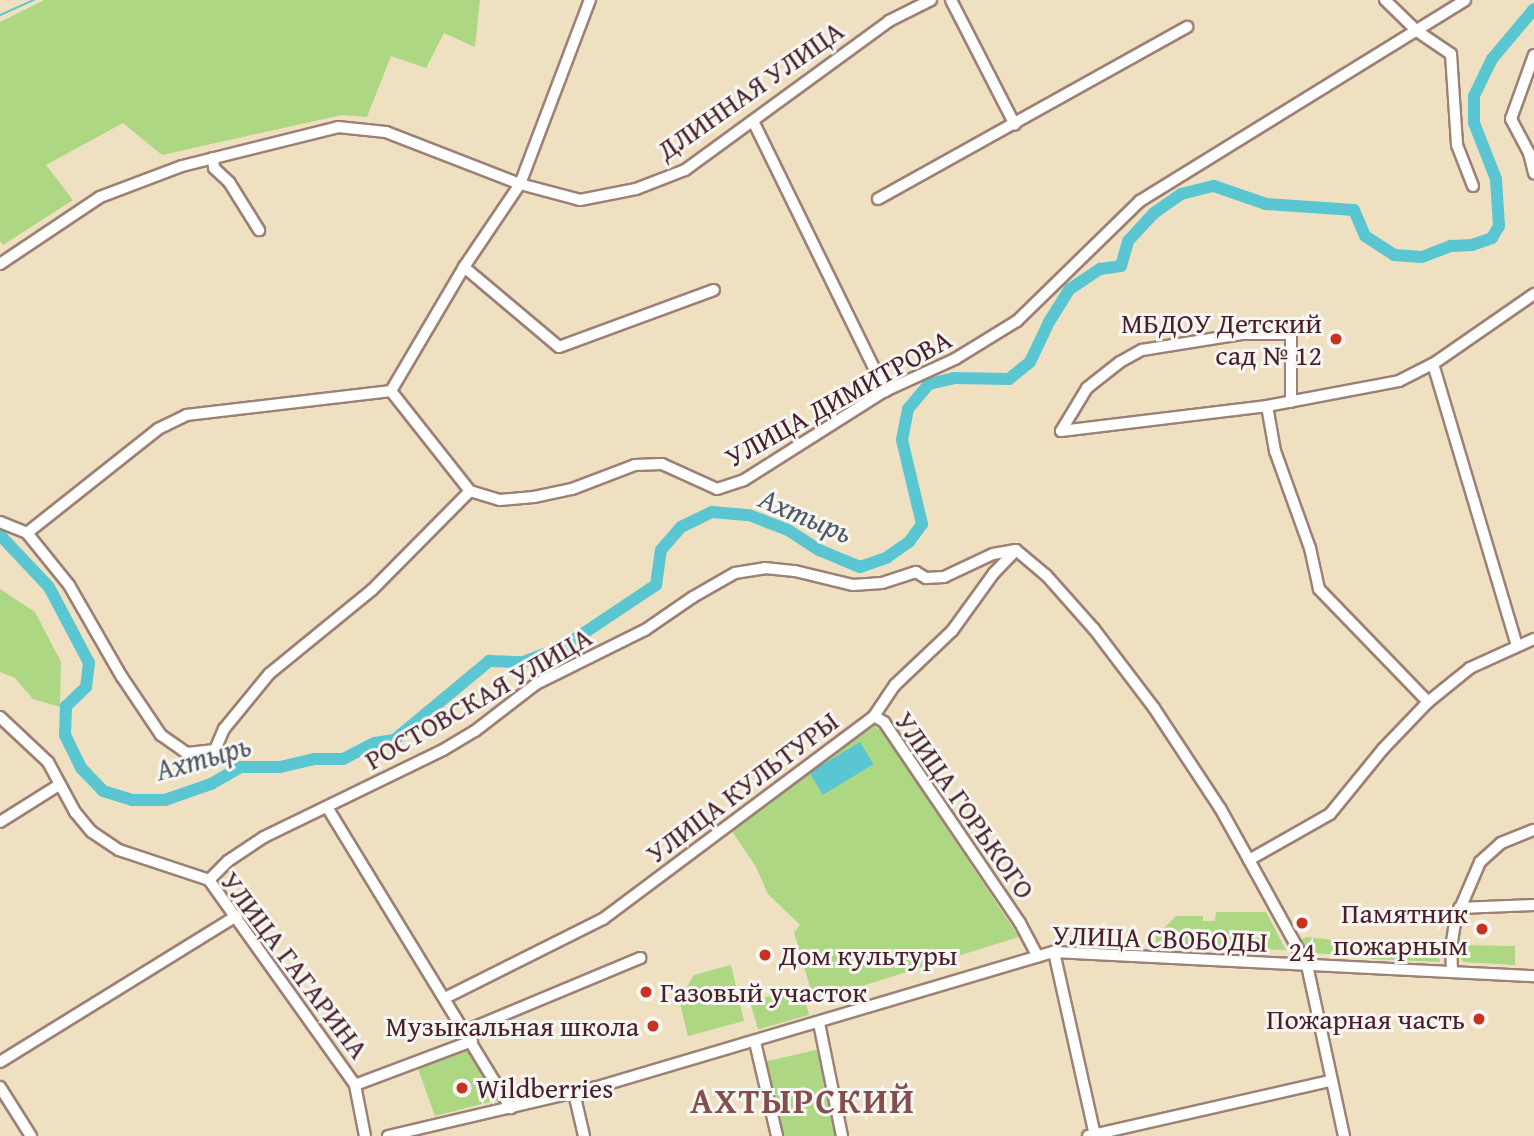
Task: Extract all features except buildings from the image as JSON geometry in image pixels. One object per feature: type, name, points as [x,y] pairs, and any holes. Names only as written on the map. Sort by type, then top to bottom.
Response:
[{"type":"street","points":[[391,391],[464,267],[520,184],[590,0]]},
{"type":"street","name":"ДЛИННАЯ УЛИЦА","points":[[0,264],[100,197],[183,166],[338,127],[386,132],[520,184],[580,200],[636,189],[685,170],[889,21],[931,0]]},
{"type":"street","points":[[951,0],[1015,125]]},
{"type":"street","points":[[1385,0],[1417,31],[1451,54],[1457,145],[1473,186]]},
{"type":"street","name":"УЛИЦА ДИМИТРОВА","points":[[470,491],[500,500],[534,497],[572,488],[635,465],[662,464],[717,489],[744,480],[885,391],[955,359],[1017,321],[1140,201],[1465,0]]},
{"type":"street","points":[[877,199],[1015,125],[1187,27]]},
{"type":"street","points":[[1534,55],[1511,119],[1520,133],[1534,173]]},
{"type":"street","points":[[753,121],[885,391]]},
{"type":"street","points":[[213,158],[214,167],[229,182],[259,230]]},
{"type":"street","points":[[464,267],[559,347],[714,290]]},
{"type":"street","points":[[1291,402],[1291,334],[1242,334],[1142,350],[1120,362],[1087,388],[1061,431],[1267,406],[1291,402],[1399,381],[1433,364],[1534,294]]},
{"type":"street","points":[[1433,364],[1517,646]]},
{"type":"street","points":[[0,522],[27,533],[69,585],[122,677],[161,735],[187,753],[215,750],[224,729],[269,674],[372,590],[470,491],[391,391]]},
{"type":"street","points":[[27,533],[158,429],[187,415],[391,391]]},
{"type":"street","points":[[1267,406],[1275,451],[1310,548],[1319,589],[1428,702]]},
{"type":"street","points":[[1016,550],[1046,575],[1102,638],[1220,808],[1307,965],[1344,1136]]},
{"type":"street","name":"УЛИЦА КУЛЬТУРЫ","points":[[445,998],[603,919],[874,716],[895,685],[952,631],[994,573],[1016,550]]},
{"type":"street","name":"РОСТОВСКАЯ УЛИЦА","points":[[209,880],[228,861],[264,837],[443,750],[475,731],[536,684],[645,630],[693,597],[736,573],[765,568],[795,570],[853,585],[882,583],[916,572],[926,578],[944,577],[993,554],[1016,550]]},
{"type":"street","points":[[1249,860],[1330,814],[1383,749],[1428,702],[1471,668],[1534,639]]},
{"type":"street","name":"УЛИЦА ГОРЬКОГО","points":[[874,716],[884,722],[1020,923],[1038,957]]},
{"type":"street","name":"УЛИЦА ГАГАРИНА","points":[[0,717],[48,762],[59,785],[92,832],[119,850],[209,880],[355,1085],[365,1136]]},
{"type":"street","points":[[0,822],[59,785]]},
{"type":"street","points":[[327,807],[511,1108]]},
{"type":"street","points":[[1452,971],[1451,948],[1459,908],[1480,862],[1501,843],[1534,830]]},
{"type":"street","points":[[1459,908],[1534,905]]},
{"type":"street","points":[[0,1062],[236,916]]},
{"type":"street","points":[[1055,952],[1093,1135],[1331,1081]]},
{"type":"street","name":"УЛИЦА СВОБОДЫ","points":[[388,1136],[575,1093],[1055,952],[1534,976]]},
{"type":"street","points":[[465,1031],[640,958]]},
{"type":"street","points":[[819,1023],[842,1136]]},
{"type":"street","points":[[355,1085],[472,1041]]},
{"type":"street","points":[[755,1042],[777,1136]]},
{"type":"street","points":[[0,1087],[31,1136]]},
{"type":"street","points":[[575,1093],[584,1136]]},
{"type":"green space","points":[[44,0],[480,0],[475,47],[444,33],[426,68],[391,56],[367,117],[342,115],[162,155],[123,123],[46,165],[73,200],[3,245],[0,241],[0,22]]},
{"type":"green space","points":[[0,589],[35,612],[61,662],[60,707],[33,699],[15,678],[0,672]]},
{"type":"green space","points":[[874,726],[882,731],[1019,937],[814,1001],[794,932],[800,925],[768,894],[756,867],[731,830]]},
{"type":"green space","points":[[1216,912],[1266,912],[1286,950],[1156,945],[1156,936],[1176,916],[1203,916],[1203,921],[1215,921]]},
{"type":"green space","points":[[1307,937],[1430,951],[1439,955],[1440,962],[1372,959],[1361,950],[1349,948],[1329,954],[1305,953],[1298,941]]},
{"type":"green space","points":[[1457,945],[1515,946],[1515,965],[1464,962],[1457,955]]},
{"type":"green space","points":[[731,965],[744,1021],[688,1036],[679,1000],[694,975]]},
{"type":"green space","points":[[801,987],[809,1015],[758,1029],[750,1002]]},
{"type":"green space","points":[[820,1049],[839,1136],[781,1136],[764,1062]]},
{"type":"green space","points":[[469,1050],[498,1100],[435,1116],[418,1069]]},
{"type":"water","points":[[860,742],[873,764],[823,795],[809,772]]},
{"type":"waterway","points":[[0,15],[34,0]]},
{"type":"waterway","name":"Ахтырь","points":[[0,535],[49,587],[89,663],[86,687],[66,706],[65,735],[81,768],[103,791],[132,800],[165,800],[211,784],[241,767],[280,767],[314,759],[343,759],[375,743],[394,740],[489,661],[523,662],[563,647],[656,585],[661,550],[681,527],[712,512],[749,515],[788,530],[819,550],[860,567],[886,558],[909,542],[922,524],[902,440],[908,409],[929,384],[954,378],[1009,379],[1030,362],[1049,322],[1070,289],[1100,269],[1121,266],[1128,241],[1154,213],[1181,194],[1214,186],[1266,204],[1354,210],[1365,236],[1394,255],[1422,257],[1451,246],[1472,245],[1492,238],[1499,226],[1496,179],[1474,123],[1474,96],[1492,59],[1534,9]]},
{"type":"place","name":"МБДОУ Детский сад № 12","points":[[1336,339]]},
{"type":"place","name":"24","points":[[1302,923]]},
{"type":"place","name":"Памятник пожарным","points":[[1482,929]]},
{"type":"place","name":"Дом культуры","points":[[765,955]]},
{"type":"place","name":"Газовый участок","points":[[646,992]]},
{"type":"place","name":"Пожарная часть","points":[[1479,1019]]},
{"type":"place","name":"Музыкальная школа","points":[[653,1026]]},
{"type":"place","name":"Wildberries","points":[[462,1088]]},
{"type":"district","name":"АХТЫРСКИЙ","points":[[803,1101]]}]
